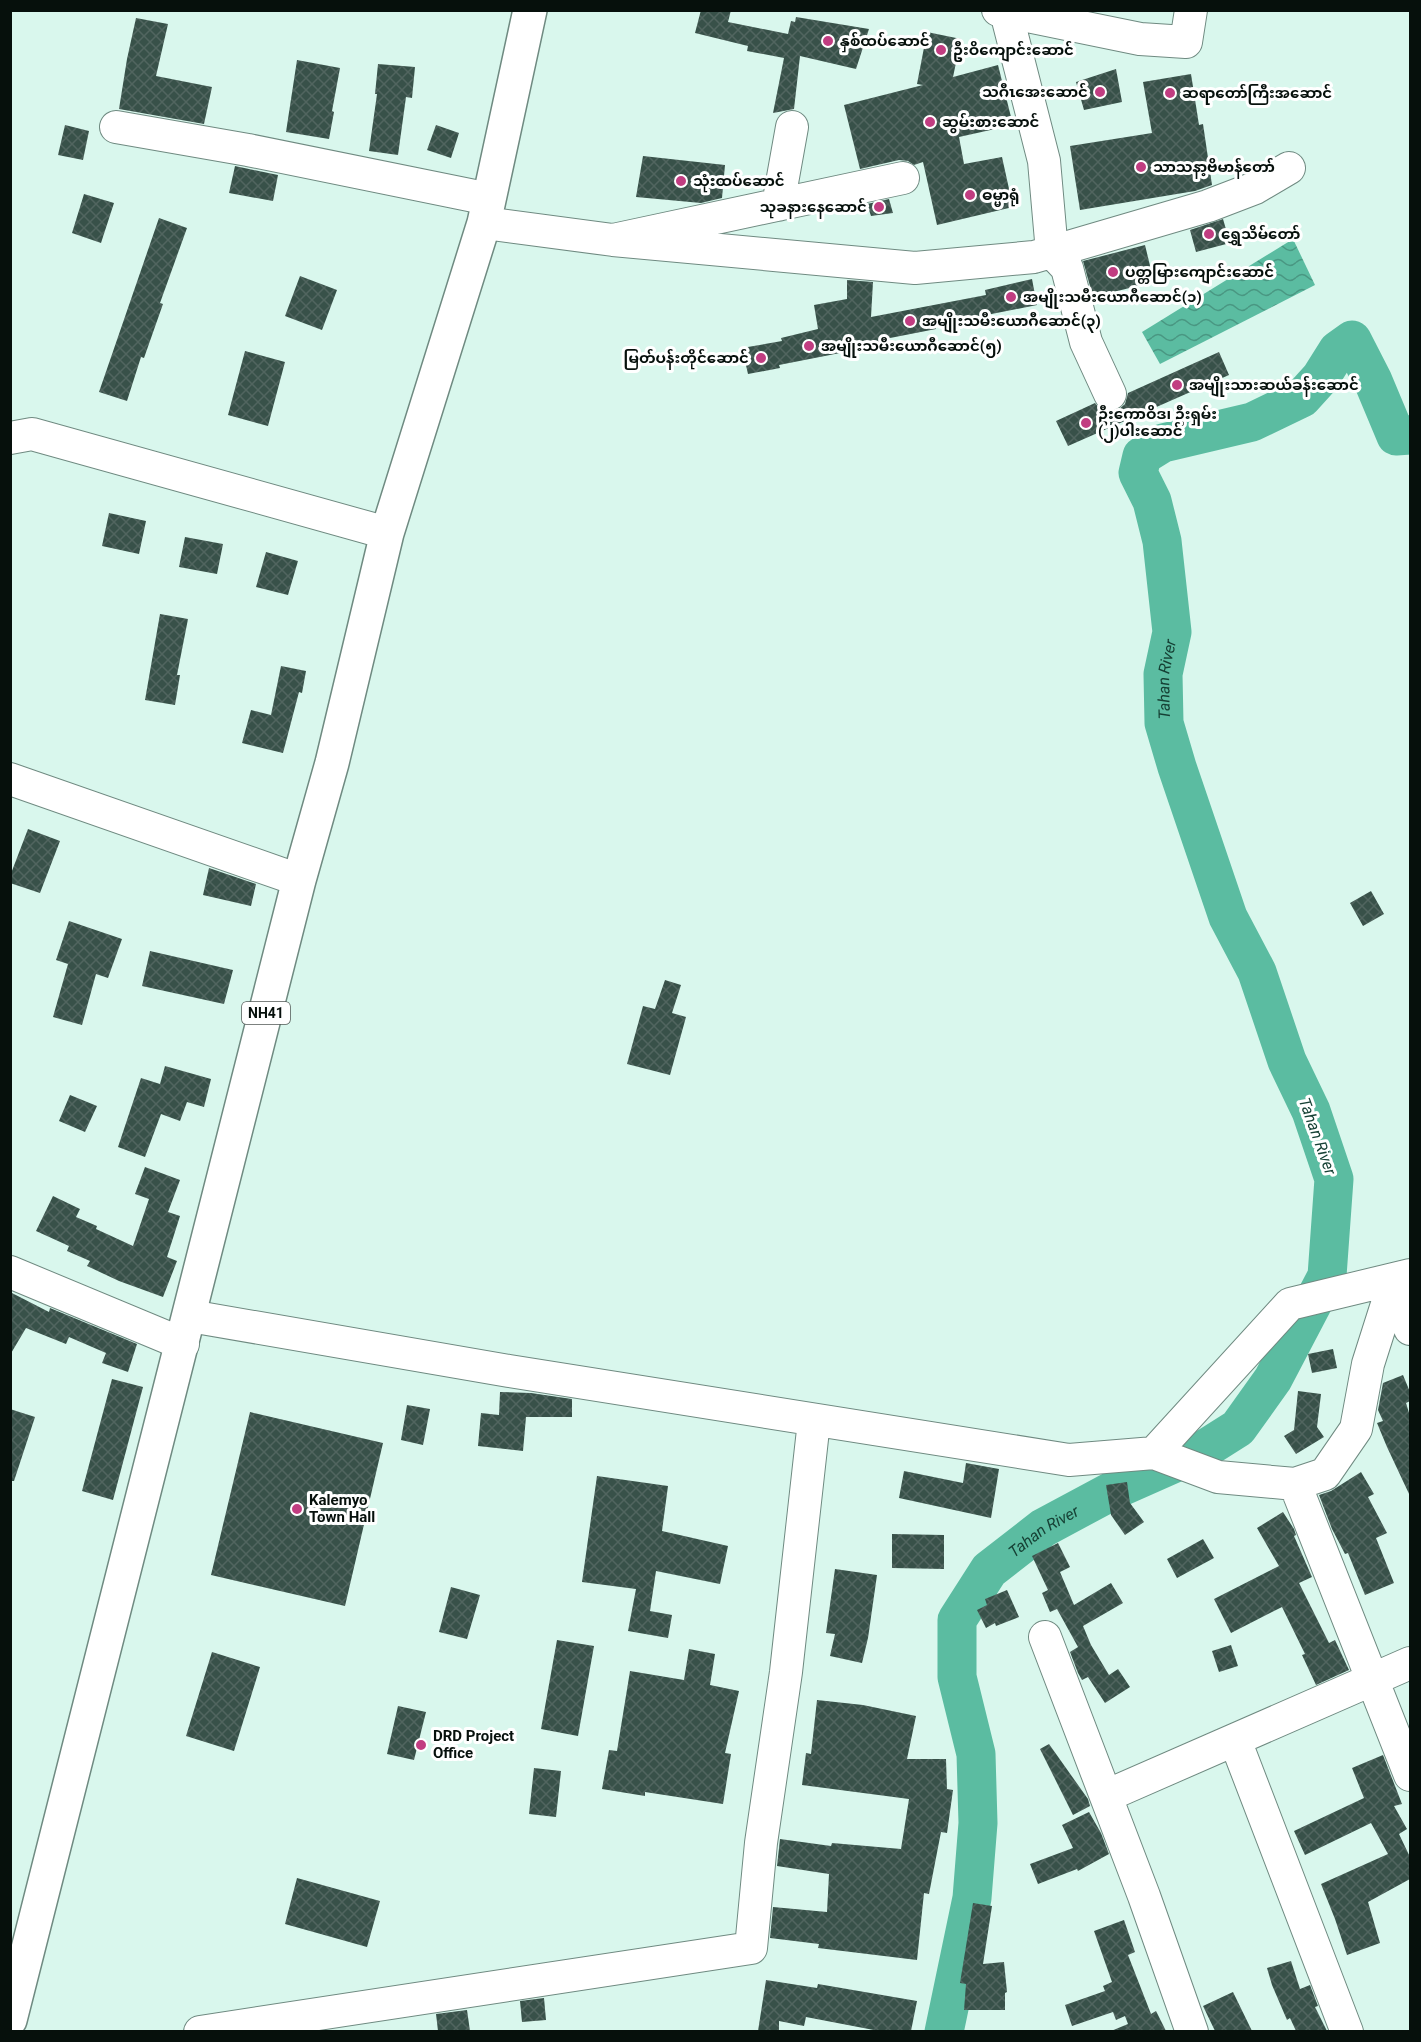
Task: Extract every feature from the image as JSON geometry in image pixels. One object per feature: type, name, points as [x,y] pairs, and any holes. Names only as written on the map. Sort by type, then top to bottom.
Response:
[{"type":"highway","name":"NH41","points":[[10,2019],[187,1330],[299,880],[332,763],[387,533],[486,211],[530,10]]},
{"type":"street","points":[[1110,394],[1086,342],[1067,268],[1052,252],[1044,161],[1002,11],[1140,39],[1186,42],[1191,10]]},
{"type":"street","points":[[778,205],[792,126]]},
{"type":"street","points":[[116,127],[248,150],[486,211],[613,240],[915,268],[1034,257],[1208,206],[1255,188],[1289,168]]},
{"type":"street","points":[[613,240],[903,178]]},
{"type":"street","points":[[10,438],[32,435],[387,533]]},
{"type":"street","points":[[10,779],[299,880]]},
{"type":"street","points":[[10,1272],[187,1330],[1069,1460],[1154,1453],[1218,1477],[1295,1484],[1325,1474],[1356,1429],[1368,1364],[1403,1277]]},
{"type":"street","points":[[1154,1453],[1290,1304],[1403,1277]]},
{"type":"street","points":[[1403,1277],[1410,1329]]},
{"type":"street","points":[[200,2031],[751,1948],[761,1843],[786,1672],[814,1421]]},
{"type":"street","points":[[1295,1484],[1410,1776]]},
{"type":"street","points":[[1045,1637],[1192,2031]]},
{"type":"street","points":[[1106,1796],[1410,1663]]},
{"type":"street","points":[[1235,1740],[1347,2031]]},
{"type":"water","points":[[1293,239],[1315,285],[1160,364],[1142,332]]},
{"type":"building","points":[[701,10],[731,10],[728,22],[788,34],[791,21],[795,22],[796,17],[869,29],[856,69],[800,56],[794,109],[773,113],[784,58],[747,51],[748,46],[695,33]]},
{"type":"building","points":[[136,18],[168,24],[156,76],[212,87],[204,124],[119,109]]},
{"type":"building","name":"ဆွမ်းစားဆောင်","points":[[927,32],[961,39],[953,77],[998,65],[1013,125],[959,137],[964,164],[1002,157],[1013,207],[937,225],[923,162],[914,165],[908,161],[899,160],[860,169],[844,105],[923,85],[917,84]]},
{"type":"building","points":[[297,60],[340,68],[329,139],[286,132]]},
{"type":"building","points":[[378,64],[415,67],[412,98],[406,97],[398,155],[369,151],[377,94],[375,94]]},
{"type":"building","name":"သဂီၤအေးဆောင်","points":[[1116,69],[1122,102],[1084,110],[1076,82]]},
{"type":"building","name":"သာသနာ့ဗိမာန်တော်","points":[[1191,74],[1199,125],[1203,124],[1212,185],[1195,191],[1080,210],[1070,146],[1152,133],[1143,82]]},
{"type":"building","points":[[65,125],[89,131],[83,160],[58,155]]},
{"type":"building","points":[[436,125],[459,133],[451,158],[427,150]]},
{"type":"building","name":"သုံးထပ်ဆောင်","points":[[643,156],[725,165],[722,198],[701,203],[636,197]]},
{"type":"building","points":[[235,166],[278,175],[273,201],[229,193]]},
{"type":"building","points":[[84,194],[114,203],[101,243],[72,233]]},
{"type":"building","name":"သုခနားနေဆောင်","points":[[889,199],[893,213],[871,216],[867,204]]},
{"type":"building","points":[[159,218],[187,228],[160,303],[163,304],[144,358],[141,357],[127,401],[99,392]]},
{"type":"building","name":"ရွှေသိမ်တော်","points":[[1223,219],[1230,243],[1196,252],[1190,230]]},
{"type":"building","name":"ပတ္တမြားကျောင်းဆောင်","points":[[1145,245],[1154,282],[1093,297],[1083,261]]},
{"type":"building","points":[[300,276],[337,290],[322,330],[285,316]]},
{"type":"building","points":[[1032,279],[1037,305],[936,325],[936,329],[885,339],[886,344],[779,365],[780,368],[748,374],[742,348],[782,341],[781,338],[818,329],[814,305],[847,299],[847,280],[873,282],[871,317],[986,295],[985,290]]},
{"type":"building","points":[[245,351],[285,362],[268,426],[228,415]]},
{"type":"building","name":"အမျိုးသားဆယ်ခန်းဆောင်","points":[[1219,352],[1229,375],[1068,446],[1056,421],[1095,403],[1100,409],[1108,412],[1117,411],[1125,404],[1128,393]]},
{"type":"building","points":[[109,513],[146,521],[139,554],[102,546]]},
{"type":"building","points":[[185,537],[223,544],[217,574],[179,567]]},
{"type":"building","points":[[266,552],[298,561],[288,595],[256,587]]},
{"type":"building","points":[[160,614],[188,619],[177,675],[180,675],[175,705],[145,700]]},
{"type":"building","points":[[281,666],[306,671],[302,693],[299,692],[283,753],[242,743],[251,710],[271,715]]},
{"type":"building","points":[[28,829],[60,841],[40,893],[10,883],[10,876]]},
{"type":"building","points":[[209,868],[256,884],[251,906],[203,895]]},
{"type":"building","points":[[1371,891],[1384,914],[1363,926],[1350,903]]},
{"type":"building","points":[[69,921],[122,939],[108,978],[96,974],[82,1025],[53,1017],[68,964],[56,960]]},
{"type":"building","points":[[150,951],[233,970],[224,1004],[142,986]]},
{"type":"building","points":[[665,980],[681,985],[672,1013],[686,1017],[670,1075],[627,1064],[643,1006],[655,1009]]},
{"type":"building","points":[[165,1066],[211,1079],[204,1107],[187,1102],[180,1121],[161,1114],[145,1157],[118,1147],[141,1078],[160,1084]]},
{"type":"building","points":[[70,1095],[97,1106],[85,1132],[59,1121]]},
{"type":"building","points":[[145,1167],[180,1180],[168,1212],[180,1216],[167,1257],[177,1261],[163,1297],[119,1281],[87,1266],[90,1261],[67,1251],[69,1246],[36,1231],[53,1196],[80,1209],[76,1217],[133,1246],[149,1199],[135,1194]]},
{"type":"building","points":[[10,1292],[49,1312],[50,1308],[137,1344],[128,1372],[102,1363],[106,1353],[69,1337],[66,1344],[26,1328],[10,1355]]},
{"type":"building","points":[[1333,1349],[1337,1368],[1312,1373],[1308,1354]]},
{"type":"building","points":[[1403,1375],[1410,1392],[1410,1401],[1406,1403],[1410,1416],[1410,1496],[1377,1423],[1383,1421],[1378,1410],[1383,1383]]},
{"type":"building","points":[[112,1379],[143,1387],[113,1500],[82,1491]]},
{"type":"building","points":[[1298,1391],[1321,1394],[1317,1427],[1324,1437],[1296,1454],[1284,1436],[1294,1430]]},
{"type":"building","points":[[500,1392],[531,1393],[572,1399],[572,1417],[526,1417],[523,1451],[478,1446],[481,1413],[499,1415]]},
{"type":"building","points":[[407,1405],[430,1409],[423,1445],[401,1440]]},
{"type":"building","points":[[10,1409],[35,1417],[14,1481],[10,1481]]},
{"type":"building","name":"Kalemyo Town Hall","points":[[250,1412],[383,1443],[345,1606],[211,1575]]},
{"type":"building","points":[[966,1463],[999,1469],[991,1518],[899,1498],[904,1471],[963,1483]]},
{"type":"building","points":[[1361,1472],[1374,1494],[1368,1497],[1387,1533],[1376,1538],[1394,1583],[1365,1595],[1348,1553],[1345,1554],[1332,1529],[1319,1495],[1331,1491]]},
{"type":"building","points":[[597,1476],[668,1486],[662,1531],[728,1546],[720,1584],[656,1571],[650,1611],[672,1615],[668,1638],[628,1631],[636,1589],[582,1582]]},
{"type":"building","points":[[1127,1482],[1130,1503],[1144,1522],[1125,1535],[1111,1515],[1106,1485]]},
{"type":"building","points":[[1283,1512],[1294,1529],[1296,1535],[1294,1536],[1312,1577],[1299,1583],[1329,1643],[1335,1640],[1349,1670],[1316,1685],[1302,1655],[1305,1654],[1282,1607],[1231,1633],[1214,1599],[1279,1566],[1257,1528]]},
{"type":"building","points":[[892,1534],[944,1535],[944,1569],[892,1568]]},
{"type":"building","points":[[1203,1539],[1214,1558],[1177,1578],[1167,1559]]},
{"type":"building","points":[[1058,1543],[1070,1567],[1060,1572],[1074,1605],[1111,1583],[1123,1603],[1083,1626],[1091,1645],[1109,1675],[1118,1669],[1130,1687],[1105,1703],[1088,1677],[1082,1680],[1070,1652],[1078,1647],[1057,1609],[1050,1612],[1042,1593],[1048,1590],[1032,1556]]},
{"type":"building","points":[[835,1569],[877,1575],[862,1663],[830,1656],[835,1634],[826,1633]]},
{"type":"building","points":[[451,1587],[480,1595],[467,1639],[439,1632]]},
{"type":"building","points":[[1007,1590],[1019,1617],[996,1626],[995,1623],[986,1628],[977,1610],[987,1605],[985,1599]]},
{"type":"building","points":[[557,1640],[594,1646],[578,1736],[541,1729]]},
{"type":"building","points":[[1231,1645],[1238,1666],[1219,1672],[1212,1651]]},
{"type":"building","points":[[689,1649],[715,1654],[710,1685],[739,1691],[725,1753],[731,1754],[723,1804],[645,1792],[645,1796],[602,1789],[609,1750],[617,1751],[630,1671],[684,1680]]},
{"type":"building","points":[[212,1652],[260,1667],[234,1751],[186,1736]]},
{"type":"building","points":[[817,1700],[863,1705],[916,1716],[907,1759],[946,1759],[947,1789],[953,1790],[947,1833],[941,1832],[929,1894],[924,1893],[917,1960],[818,1948],[819,1944],[770,1938],[773,1907],[827,1912],[829,1874],[777,1866],[780,1839],[831,1846],[832,1843],[901,1849],[909,1799],[802,1785],[806,1753],[811,1754]]},
{"type":"building","points":[[398,1706],[426,1712],[414,1760],[387,1754]]},
{"type":"building","points":[[1049,1744],[1088,1799],[1090,1806],[1073,1815],[1040,1749]]},
{"type":"building","points":[[1383,1755],[1402,1804],[1394,1806],[1407,1829],[1399,1834],[1410,1857],[1410,1879],[1368,1902],[1380,1943],[1347,1955],[1321,1884],[1388,1854],[1371,1823],[1305,1855],[1294,1831],[1364,1798],[1352,1768]]},
{"type":"building","points":[[534,1768],[561,1771],[556,1817],[529,1814]]},
{"type":"building","points":[[1089,1812],[1101,1833],[1109,1854],[1078,1871],[1077,1869],[1038,1884],[1030,1864],[1073,1848],[1062,1825]]},
{"type":"building","points":[[297,1878],[380,1901],[367,1947],[285,1924]]},
{"type":"building","points":[[973,1903],[992,1906],[983,1964],[1004,1962],[1007,1992],[1005,1993],[1005,2010],[964,2010],[966,1984],[960,1983]]},
{"type":"building","points":[[1124,1920],[1135,1952],[1128,1955],[1151,2014],[1156,2011],[1166,2031],[1111,2031],[1128,2024],[1125,2016],[1116,2020],[1113,2012],[1072,2026],[1065,2005],[1105,1991],[1103,1986],[1112,1982],[1094,1931]]},
{"type":"building","points":[[1291,1961],[1300,1989],[1310,1985],[1318,2006],[1315,2007],[1327,2031],[1296,2031],[1290,2018],[1287,2020],[1267,1968]]},
{"type":"building","points":[[766,1980],[817,1988],[818,1984],[917,2001],[911,2031],[879,2031],[806,2017],[804,2026],[779,2021],[779,2031],[758,2031]]},
{"type":"building","points":[[1233,1992],[1252,2031],[1215,2031],[1203,2006]]},
{"type":"building","points":[[544,1998],[546,2020],[522,2022],[520,2001]]},
{"type":"building","points":[[467,2010],[470,2031],[438,2031],[436,2014]]},
{"type":"waterway","name":"Tahan River","points":[[944,2032],[972,1898],[978,1823],[976,1754],[957,1677],[957,1620],[989,1570],[1043,1528],[1112,1491],[1200,1452],[1238,1428],[1273,1379],[1327,1276],[1334,1179],[1311,1111],[1287,1061],[1257,972],[1228,917],[1164,723],[1163,674],[1172,632],[1162,541],[1152,501],[1138,473],[1142,456],[1163,443],[1252,422],[1302,398],[1321,377],[1338,350],[1352,340],[1373,381],[1396,436],[1410,435]]},
{"type":"place","name":"နှစ်ထပ်ဆောင်","points":[[828,41]]},
{"type":"place","name":"ဦးဝိကျောင်းဆောင်","points":[[941,50]]},
{"type":"place","name":"သဂီၤအေးဆောင်","points":[[1100,92]]},
{"type":"place","name":"ဆရာတော်ကြီးအဆောင်","points":[[1170,93]]},
{"type":"place","name":"ဆွမ်းစားဆောင်","points":[[930,122]]},
{"type":"place","name":"သာသနာ့ဗိမာန်တော်","points":[[1141,167]]},
{"type":"place","name":"သုံးထပ်ဆောင်","points":[[681,181]]},
{"type":"place","name":"ဓမ္မာရုံ","points":[[970,195]]},
{"type":"place","name":"သုခနားနေဆောင်","points":[[879,207]]},
{"type":"place","name":"ရွှေသိမ်တော်","points":[[1209,234]]},
{"type":"place","name":"ပတ္တမြားကျောင်းဆောင်","points":[[1113,272]]},
{"type":"place","name":"အမျိုးသမီးယောဂီဆောင်(၁)","points":[[1011,297]]},
{"type":"place","name":"အမျိုးသမီးယောဂီဆောင်(၃)","points":[[910,321]]},
{"type":"place","name":"အမျိုးသမီးယောဂီဆောင်(၅)","points":[[809,346]]},
{"type":"place","name":"မြတ်ပန်းတိုင်ဆောင်","points":[[761,358]]},
{"type":"place","name":"အမျိုးသားဆယ်ခန်းဆောင်","points":[[1177,385]]},
{"type":"place","name":"ဦးကောဝိဒ၊ ဦးရှမ်း (၂)ပါးဆောင်","points":[[1086,423]]},
{"type":"place","name":"Kalemyo Town Hall","points":[[297,1509]]},
{"type":"place","name":"DRD Project Office","points":[[421,1745]]}]
